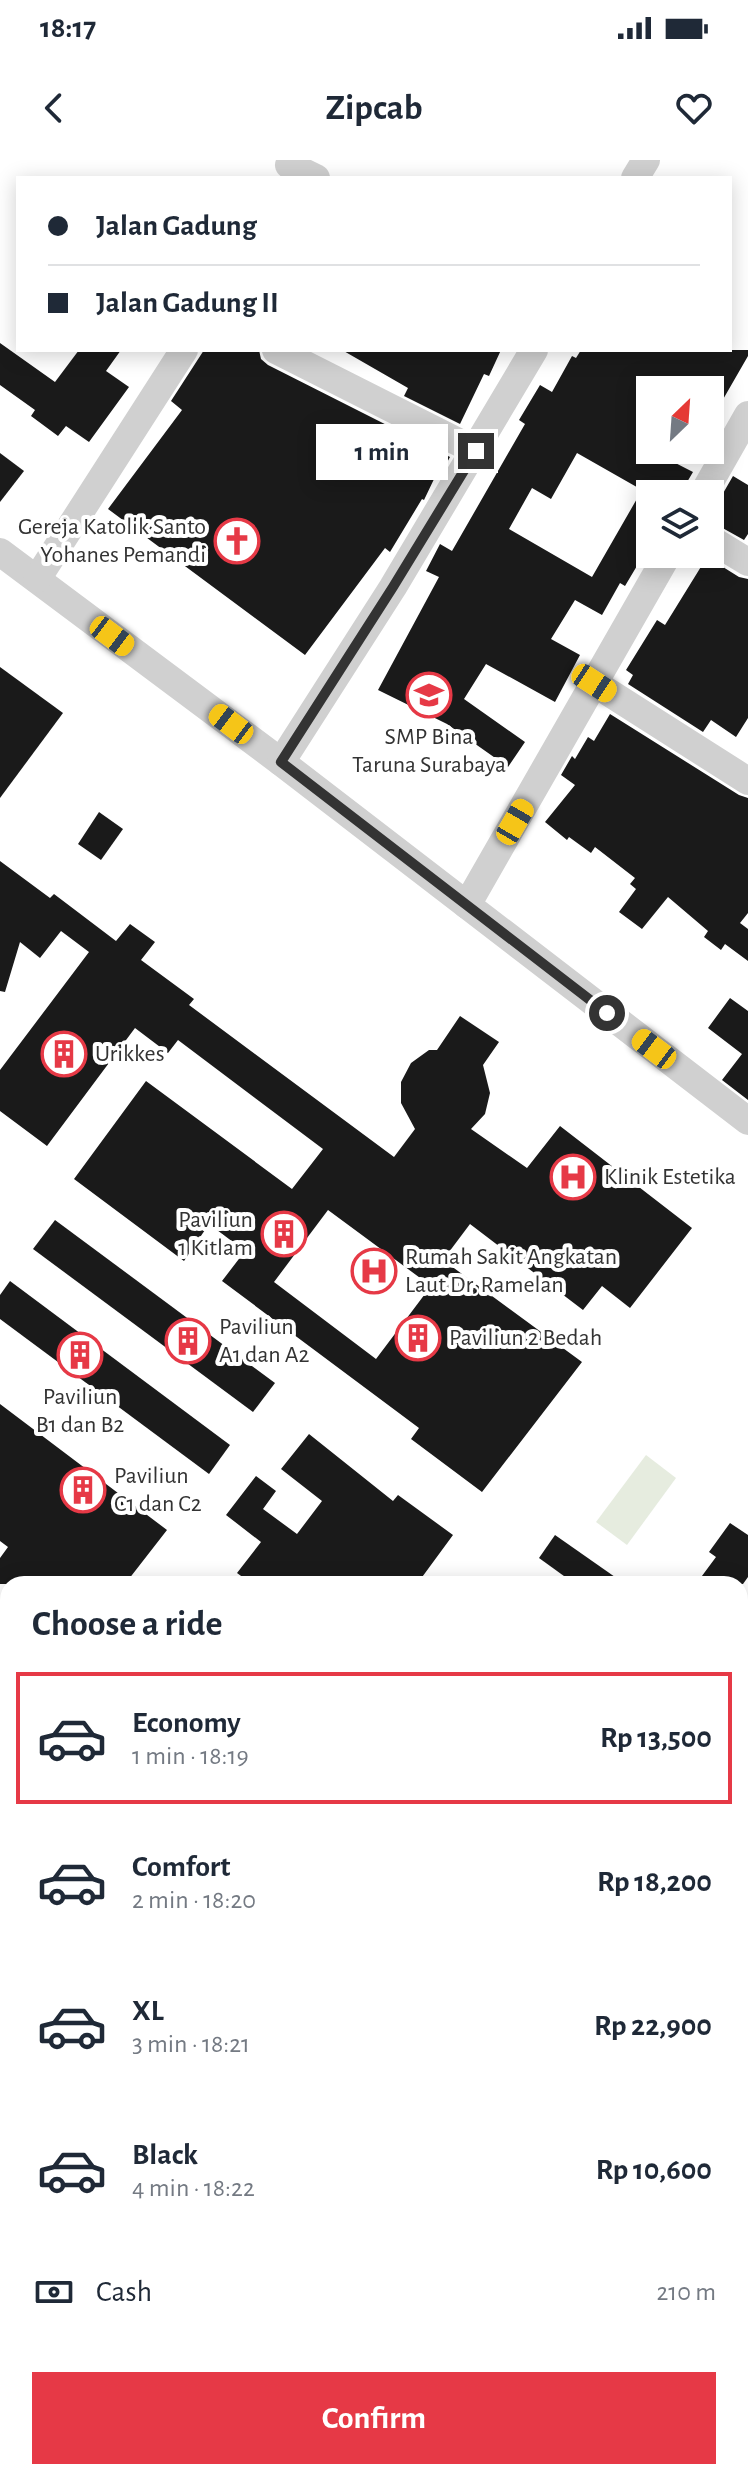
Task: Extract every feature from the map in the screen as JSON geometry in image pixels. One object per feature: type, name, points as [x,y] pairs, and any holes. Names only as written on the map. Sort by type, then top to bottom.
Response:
[{"type":"street","points":[[287,168],[310,176]]},
{"type":"street","points":[[37,579],[183,352]]},
{"type":"street","points":[[280,352],[476,451]]},
{"type":"street","points":[[281,762],[386,599],[533,352]]},
{"type":"street","points":[[711,480],[748,415]]},
{"type":"street","points":[[724,547],[748,562]]},
{"type":"street","points":[[0,552],[281,762],[748,1121]]},
{"type":"street","points":[[467,905],[660,568]]},
{"type":"street","points":[[594,683],[748,781]]},
{"type":"shaded area","points":[[646,1455],[676,1478],[627,1545],[596,1522]]},
{"type":"building","points":[[0,343],[55,382],[78,352],[120,352],[106,371],[129,387],[89,442],[66,426],[58,436],[31,416],[35,410],[0,385]]},
{"type":"building","points":[[748,350],[748,356],[724,398],[724,376],[636,376],[636,464],[677,464],[693,472],[688,480],[636,480],[636,487],[577,453],[551,499],[532,488],[509,529],[592,577],[636,500],[636,568],[625,586],[620,583],[602,615],[575,600],[551,639],[580,655],[555,702],[486,664],[464,699],[525,742],[508,767],[447,724],[378,690],[439,577],[426,571],[440,544],[452,551],[525,424],[519,420],[540,385],[552,392],[572,356],[576,358],[580,352]]},
{"type":"building","points":[[203,352],[259,352],[261,359],[268,365],[450,457],[390,552],[385,548],[305,655],[108,509],[182,410],[171,401]]},
{"type":"building","points":[[345,352],[500,352],[489,376],[484,374],[460,424],[404,396],[408,388]]},
{"type":"building","points":[[0,453],[24,471],[0,502]]},
{"type":"building","points":[[733,476],[748,485],[748,534],[744,540],[724,529],[724,492]]},
{"type":"building","points":[[700,568],[724,568],[748,579],[748,718],[736,737],[711,720],[703,732],[628,684],[633,675],[626,670],[657,620],[665,625]]},
{"type":"building","points":[[0,667],[63,713],[0,798]]},
{"type":"building","points":[[610,714],[748,798],[748,913],[740,923],[748,929],[748,961],[725,944],[721,950],[704,937],[708,931],[668,897],[642,929],[619,912],[636,889],[630,884],[635,878],[595,847],[591,853],[569,837],[567,840],[545,822],[575,785],[561,775],[572,756],[575,759],[588,737],[594,741]]},
{"type":"building","points":[[99,812],[123,829],[101,860],[78,844]]},
{"type":"building","points":[[0,861],[50,898],[54,894],[116,941],[130,924],[155,942],[141,960],[194,999],[189,1005],[394,1157],[415,1129],[401,1103],[401,1082],[411,1063],[429,1050],[437,1050],[460,1016],[499,1042],[483,1065],[490,1093],[485,1114],[471,1129],[527,1168],[560,1126],[692,1228],[630,1308],[602,1286],[583,1310],[470,1224],[443,1260],[582,1362],[482,1492],[411,1439],[419,1428],[222,1281],[245,1251],[209,1224],[184,1261],[74,1179],[146,1081],[292,1189],[323,1149],[178,1040],[168,1053],[135,1028],[47,1146],[0,1111],[0,1070],[89,952],[61,931],[40,958],[20,942],[5,992],[0,991]],"holes":[[[328,1210],[431,1286],[376,1359],[274,1282]]]},
{"type":"building","points":[[730,998],[748,1011],[748,1100],[722,1080],[742,1054],[708,1028]]},
{"type":"building","name":"Paviliun A1 dan A2","points":[[55,1220],[275,1383],[253,1412],[33,1249]]},
{"type":"building","name":"Paviliun B1 dan B2","points":[[10,1281],[230,1445],[209,1474],[0,1319],[0,1295]]},
{"type":"building","points":[[0,1404],[167,1530],[131,1576],[0,1576],[0,1558],[8,1547],[0,1541]]},
{"type":"building","points":[[309,1434],[393,1501],[398,1495],[453,1535],[423,1576],[241,1576],[237,1573],[261,1542],[226,1515],[256,1476],[276,1491],[263,1509],[297,1534],[322,1501],[281,1469]]},
{"type":"building","points":[[730,1523],[748,1535],[748,1576],[702,1576],[716,1557],[709,1552]]},
{"type":"building","points":[[555,1535],[614,1576],[564,1576],[539,1558]]},
{"type":"place","name":"Gereja Katolik Santo Yohanes Pemandi","points":[[237,541]]},
{"type":"place","name":"SMP Bina Taruna Surabaya","points":[[429,695]]},
{"type":"place","name":"Urikkes","points":[[64,1054]]},
{"type":"place","name":"Klinik Estetika","points":[[573,1177]]},
{"type":"place","name":"Paviliun 1 Kitlam","points":[[284,1234]]},
{"type":"place","name":"Rumah Sakit Angkatan Laut Dr. Ramelan","points":[[374,1271]]},
{"type":"place","name":"Paviliun 2 Bedah","points":[[418,1338]]},
{"type":"place","name":"Paviliun A1 dan A2","points":[[188,1341]]},
{"type":"place","name":"Paviliun B1 dan B2","points":[[80,1355]]},
{"type":"place","name":"Paviliun C1 dan C2","points":[[83,1490]]},
{"type":"route","points":[[476,451],[281,762],[607,1013]]}]
